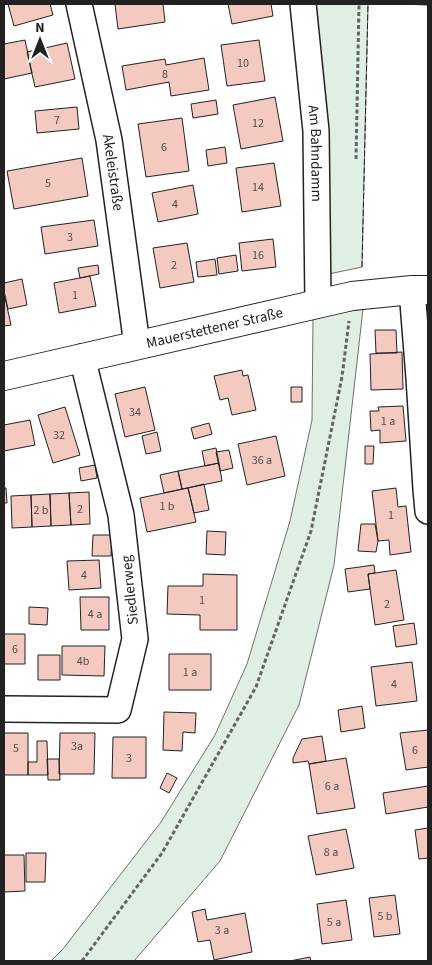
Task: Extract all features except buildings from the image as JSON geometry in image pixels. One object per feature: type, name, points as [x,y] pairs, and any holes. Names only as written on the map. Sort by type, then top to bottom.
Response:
[{"type":"main road","name":"Mauerstettener Straße","points":[[4,376],[318,303],[352,296],[420,290]]},
{"type":"street","name":"Akeleistraße","points":[[79,4],[109,140],[137,345]]},
{"type":"street","name":"Am Bahndamm","points":[[303,4],[316,131],[318,303]]},
{"type":"street","points":[[420,290],[420,378],[428,511]]},
{"type":"street","name":"Siedlerweg","points":[[4,709],[118,710],[135,639],[121,515],[82,358]]},
{"type":"path","points":[[356,159],[359,4]]},
{"type":"path","points":[[82,961],[162,853],[256,687],[311,531],[342,377],[352,296]]},
{"type":"green space","points":[[311,4],[368,4],[362,267],[324,275]]},
{"type":"green space","points":[[363,309],[334,565],[299,705],[220,861],[134,961],[51,961],[63,949],[161,822],[215,735],[247,664],[290,521],[312,420],[313,317]]},
{"type":"fence","points":[[362,267],[368,4]]}]
